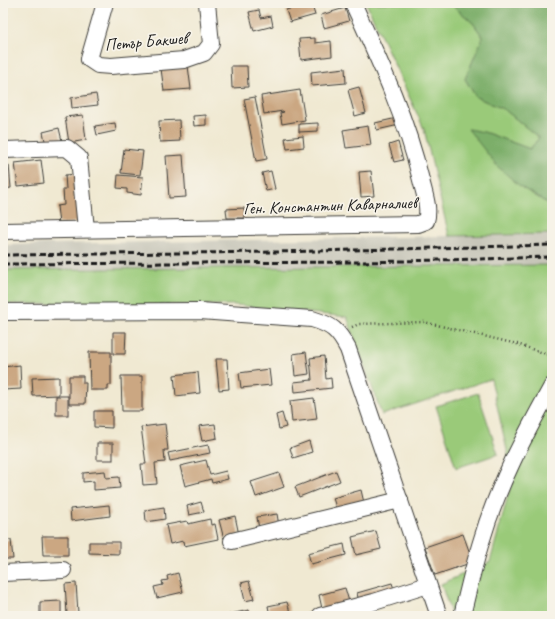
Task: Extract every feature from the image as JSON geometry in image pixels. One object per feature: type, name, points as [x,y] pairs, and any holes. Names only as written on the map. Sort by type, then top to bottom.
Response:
[{"type":"street","name":"Петър Бакшев","points":[[105,3],[90,59],[98,65],[111,66],[184,60],[204,53],[211,44],[207,3]]},
{"type":"street","name":"Ген. Константин Каварналиев","points":[[3,231],[418,224],[426,221],[427,209],[413,147],[402,115],[353,3]]},
{"type":"street","points":[[4,150],[67,148],[79,158],[86,230]]},
{"type":"street","points":[[3,312],[200,311],[312,319],[328,324],[340,334],[348,349],[438,616]]},
{"type":"street","points":[[462,616],[482,538],[500,489],[522,440],[552,386]]},
{"type":"street","points":[[232,541],[400,500]]},
{"type":"street","points":[[3,573],[63,570]]},
{"type":"street","points":[[320,616],[374,602],[428,585]]},
{"type":"path","points":[[340,334],[359,324],[424,322],[517,344],[552,356]]},
{"type":"shaded area","points":[[552,234],[552,265],[3,270],[3,245]]},
{"type":"green space","points":[[366,3],[450,3],[473,23],[483,37],[465,79],[476,97],[505,110],[539,138],[530,149],[484,132],[521,187],[552,206],[552,234],[449,236],[424,129]]},
{"type":"green space","points":[[450,3],[552,3],[552,206],[521,187],[497,166],[468,129],[484,132],[530,149],[539,138],[505,110],[476,97],[465,79],[483,37],[473,23]]},
{"type":"green space","points":[[552,265],[552,616],[452,616],[441,584],[490,562],[513,477],[491,379],[382,415],[347,317],[236,305],[3,304],[3,270]]},
{"type":"green space","points":[[478,393],[498,454],[456,468],[436,406]]},
{"type":"building","points":[[311,3],[315,15],[290,22],[286,10]]},
{"type":"building","points":[[345,8],[349,21],[324,28],[321,15]]},
{"type":"building","points":[[259,10],[261,18],[271,16],[273,26],[254,31],[249,12]]},
{"type":"building","points":[[315,38],[315,43],[331,41],[332,56],[301,60],[299,39]]},
{"type":"building","points":[[188,66],[191,89],[164,91],[161,69]]},
{"type":"building","points":[[231,66],[247,66],[248,87],[232,88]]},
{"type":"building","points":[[345,68],[346,83],[312,86],[311,72]]},
{"type":"building","points":[[359,87],[366,113],[355,116],[348,90]]},
{"type":"building","points":[[300,90],[305,120],[282,124],[280,113],[284,112],[283,111],[264,114],[261,96]]},
{"type":"building","points":[[96,94],[98,105],[72,108],[71,98]]},
{"type":"building","points":[[255,97],[267,159],[256,161],[244,99]]},
{"type":"building","points":[[83,115],[86,140],[69,143],[65,117]]},
{"type":"building","points":[[206,115],[206,125],[194,126],[193,116]]},
{"type":"building","points":[[397,118],[399,125],[377,130],[375,123]]},
{"type":"building","points":[[179,120],[180,141],[160,142],[159,121]]},
{"type":"building","points":[[115,123],[116,131],[97,135],[95,126]]},
{"type":"building","points":[[318,123],[318,131],[299,132],[299,124]]},
{"type":"building","points":[[368,126],[371,145],[346,148],[343,130]]},
{"type":"building","points":[[59,128],[62,141],[46,145],[43,132]]},
{"type":"building","points":[[303,136],[304,147],[287,149],[285,138]]},
{"type":"building","points":[[398,142],[403,160],[394,162],[389,145]]},
{"type":"building","points":[[124,149],[143,151],[140,175],[121,173]]},
{"type":"building","points":[[183,155],[186,197],[169,198],[166,156]]},
{"type":"building","points":[[41,160],[44,183],[18,186],[15,163]]},
{"type":"building","points":[[9,165],[11,188],[3,189],[3,166]]},
{"type":"building","points":[[271,171],[275,189],[266,191],[262,173]]},
{"type":"building","points":[[371,171],[374,196],[361,197],[359,172]]},
{"type":"building","points":[[77,174],[81,222],[59,224],[57,206],[64,205],[63,189],[66,189],[65,175]]},
{"type":"building","points":[[118,175],[143,177],[141,195],[127,193],[127,189],[117,188]]},
{"type":"building","points":[[244,208],[245,218],[227,218],[226,209]]},
{"type":"building","points":[[113,332],[126,332],[125,354],[113,354]]},
{"type":"building","points":[[89,352],[111,352],[111,385],[108,385],[108,390],[90,390]]},
{"type":"building","points":[[306,352],[309,374],[295,376],[293,354]]},
{"type":"building","points":[[324,356],[326,379],[331,378],[332,388],[295,392],[294,382],[312,380],[310,358]]},
{"type":"building","points":[[216,359],[227,359],[229,389],[219,390]]},
{"type":"building","points":[[20,365],[21,389],[3,390],[3,367]]},
{"type":"building","points":[[269,369],[271,385],[241,388],[239,373]]},
{"type":"building","points":[[198,372],[200,393],[176,396],[174,375]]},
{"type":"building","points":[[69,376],[83,376],[83,383],[86,383],[85,404],[69,404]]},
{"type":"building","points":[[121,376],[142,376],[142,411],[122,411]]},
{"type":"building","points":[[59,377],[59,395],[33,396],[32,378]]},
{"type":"building","points":[[56,396],[68,396],[68,415],[56,415]]},
{"type":"building","points":[[314,398],[317,419],[292,422],[290,401]]},
{"type":"building","points":[[94,411],[112,411],[112,428],[94,427]]},
{"type":"building","points":[[282,413],[286,427],[279,429],[276,415]]},
{"type":"building","points":[[165,424],[168,450],[164,450],[165,462],[155,463],[157,484],[143,485],[141,464],[146,464],[141,427]]},
{"type":"building","points":[[215,424],[217,438],[202,441],[199,426]]},
{"type":"building","points":[[309,441],[312,452],[293,458],[290,448]]},
{"type":"building","points":[[97,443],[113,443],[113,460],[97,460]]},
{"type":"building","points":[[208,445],[210,453],[170,461],[168,453]]},
{"type":"building","points":[[206,460],[210,475],[226,471],[228,479],[212,483],[211,479],[185,486],[180,466]]},
{"type":"building","points":[[105,471],[106,478],[119,477],[120,488],[94,490],[94,481],[83,482],[83,473]]},
{"type":"building","points":[[336,471],[340,481],[299,497],[295,487]]},
{"type":"building","points":[[279,473],[284,487],[256,497],[251,482]]},
{"type":"building","points":[[361,490],[364,503],[337,511],[333,498]]},
{"type":"building","points":[[201,502],[204,512],[189,515],[187,506]]},
{"type":"building","points":[[109,505],[110,516],[71,521],[70,509]]},
{"type":"building","points":[[164,507],[165,519],[146,522],[145,510]]},
{"type":"building","points":[[277,514],[279,526],[259,529],[257,517]]},
{"type":"building","points":[[235,516],[239,535],[224,539],[219,520]]},
{"type":"building","points":[[210,519],[211,525],[215,524],[218,539],[184,546],[183,541],[170,544],[166,525],[187,521],[188,524]]},
{"type":"building","points":[[376,531],[381,549],[356,555],[352,537]]},
{"type":"building","points":[[463,534],[473,562],[435,575],[425,547]]},
{"type":"building","points":[[42,536],[68,536],[68,555],[43,555]]},
{"type":"building","points":[[3,540],[11,540],[13,559],[3,559]]},
{"type":"building","points":[[89,542],[119,542],[119,554],[89,553]]},
{"type":"building","points":[[344,544],[346,555],[311,564],[308,553]]},
{"type":"building","points":[[178,573],[183,592],[157,598],[154,587],[163,585],[162,581],[168,580],[167,576]]},
{"type":"building","points":[[249,581],[254,599],[245,601],[241,583]]},
{"type":"building","points":[[76,583],[78,613],[67,614],[65,584]]},
{"type":"building","points":[[392,583],[395,592],[359,602],[357,593]]},
{"type":"building","points":[[345,588],[350,605],[323,613],[319,595]]},
{"type":"building","points":[[61,601],[61,616],[40,616],[40,602]]},
{"type":"building","points":[[287,602],[290,612],[285,613],[285,616],[270,616],[268,606]]},
{"type":"building","points":[[249,610],[250,616],[226,616],[226,615]]},
{"type":"railway","points":[[3,255],[276,252],[552,245]]},
{"type":"railway","points":[[3,264],[364,262],[552,257]]}]
